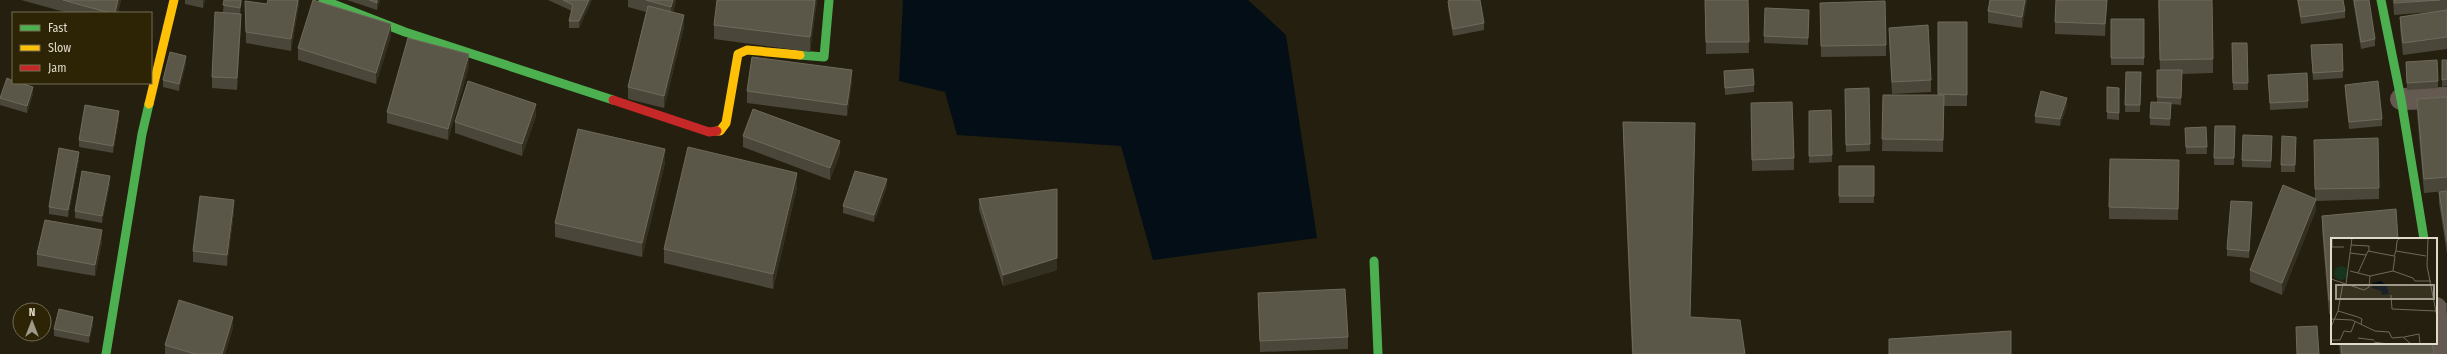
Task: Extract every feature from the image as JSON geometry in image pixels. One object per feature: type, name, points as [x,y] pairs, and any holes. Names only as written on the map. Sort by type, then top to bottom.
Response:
[{"type":"street","points":[[106,354],[142,134],[174,0]]},
{"type":"street","points":[[324,0],[405,32],[709,132],[720,131],[726,123],[738,54],[747,50],[824,57],[829,0]]},
{"type":"street","points":[[2381,0],[2401,100],[2424,238]]},
{"type":"street","points":[[2401,100],[2447,98]]},
{"type":"street","points":[[1374,261],[1378,354]]},
{"type":"street","points":[[2437,314],[2444,354]]},
{"type":"shaded area","points":[[903,0],[1248,0],[1286,35],[1317,238],[1153,260],[1121,146],[957,135],[945,92],[899,81]]},
{"type":"building","points":[[63,0],[118,0],[115,12],[106,12]]},
{"type":"building","points":[[224,0],[241,0],[240,8],[223,5]]},
{"type":"building","points":[[268,0],[298,0],[291,39],[246,32],[245,1],[267,4]]},
{"type":"building","points":[[313,0],[391,24],[376,73],[298,48]]},
{"type":"building","points":[[369,0],[377,0],[377,3]]},
{"type":"building","points":[[563,0],[589,0],[579,21],[569,21],[573,5]]},
{"type":"building","points":[[646,0],[673,0],[671,7]]},
{"type":"building","points":[[717,0],[815,0],[810,37],[714,25]]},
{"type":"building","points":[[1480,0],[1484,23],[1453,29],[1448,1]]},
{"type":"building","points":[[1705,0],[1748,0],[1749,42],[1706,42]]},
{"type":"building","points":[[1990,0],[2025,0],[2022,17],[1988,11]]},
{"type":"building","points":[[2056,0],[2107,0],[2105,24],[2055,22]]},
{"type":"building","points":[[2159,0],[2212,0],[2213,59],[2160,60]]},
{"type":"building","points":[[2298,0],[2343,0],[2345,11],[2301,17]]},
{"type":"building","points":[[2354,0],[2369,0],[2375,39],[2361,42]]},
{"type":"building","points":[[2394,0],[2440,0],[2394,3]]},
{"type":"building","points":[[1885,1],[1886,45],[1821,46],[1820,3]]},
{"type":"building","points":[[648,6],[684,15],[664,96],[628,87]]},
{"type":"building","points":[[1765,8],[1809,10],[1808,38],[1764,36]]},
{"type":"building","points":[[2447,10],[2447,37],[2403,43],[2400,17]]},
{"type":"building","points":[[215,12],[241,14],[237,78],[212,77]]},
{"type":"building","points":[[2111,19],[2144,19],[2144,58],[2111,58]]},
{"type":"building","points":[[1938,22],[1967,22],[1967,95],[1938,94]]},
{"type":"building","points":[[1928,25],[1931,80],[1892,82],[1889,28]]},
{"type":"building","points":[[408,38],[469,54],[448,129],[387,112]]},
{"type":"building","points":[[2232,43],[2247,43],[2248,83],[2233,83]]},
{"type":"building","points":[[2342,44],[2343,71],[2313,73],[2311,45]]},
{"type":"building","points":[[170,52],[186,56],[179,84],[163,80]]},
{"type":"building","points":[[752,57],[852,70],[847,105],[747,91]]},
{"type":"building","points":[[2437,60],[2438,81],[2407,83],[2406,62]]},
{"type":"building","points":[[2442,60],[2447,60],[2447,79],[2442,80]]},
{"type":"building","points":[[1753,69],[1754,85],[1725,88],[1724,71]]},
{"type":"building","points":[[2157,70],[2182,70],[2181,98],[2157,97]]},
{"type":"building","points":[[2126,72],[2141,72],[2140,105],[2125,105]]},
{"type":"building","points":[[2307,73],[2308,101],[2270,103],[2268,75]]},
{"type":"building","points":[[7,78],[12,80],[12,84],[23,84],[33,87],[27,106],[0,98]]},
{"type":"building","points":[[468,81],[536,104],[522,144],[455,122]]},
{"type":"building","points":[[2378,81],[2382,119],[2349,122],[2345,85]]},
{"type":"building","points":[[2107,87],[2119,88],[2119,113],[2107,112]]},
{"type":"building","points":[[1869,88],[1870,144],[1846,145],[1845,89]]},
{"type":"building","points":[[2041,91],[2067,98],[2060,119],[2035,116]]},
{"type":"building","points":[[1883,95],[1944,95],[1943,140],[1882,139]]},
{"type":"building","points":[[2447,97],[2447,177],[2424,179],[2417,99]]},
{"type":"building","points":[[1792,102],[1794,158],[1752,160],[1751,103]]},
{"type":"building","points":[[2151,102],[2171,103],[2170,119],[2150,118]]},
{"type":"building","points":[[85,105],[119,111],[113,146],[79,140]]},
{"type":"building","points":[[753,109],[840,141],[830,168],[743,136]]},
{"type":"building","points":[[1831,110],[1832,155],[1809,156],[1809,111]]},
{"type":"building","points":[[1623,122],[1695,123],[1690,317],[1740,320],[1745,354],[1633,354]]},
{"type":"building","points":[[2215,126],[2235,126],[2234,158],[2214,158]]},
{"type":"building","points":[[2206,127],[2207,147],[2186,147],[2185,128]]},
{"type":"building","points":[[578,129],[665,149],[642,243],[555,223]]},
{"type":"building","points":[[2243,135],[2272,136],[2271,161],[2242,160]]},
{"type":"building","points":[[2282,136],[2296,137],[2295,165],[2281,165]]},
{"type":"building","points":[[2378,138],[2379,188],[2315,189],[2314,140]]},
{"type":"building","points":[[688,147],[797,173],[773,274],[664,249]]},
{"type":"building","points":[[59,148],[79,152],[68,210],[49,207]]},
{"type":"building","points":[[2110,159],[2179,160],[2178,209],[2109,207]]},
{"type":"building","points":[[1839,166],[1874,166],[1874,196],[1839,196]]},
{"type":"building","points":[[82,171],[110,176],[102,216],[75,211]]},
{"type":"building","points":[[855,171],[887,179],[874,215],[843,206]]},
{"type":"building","points":[[2283,185],[2316,199],[2282,283],[2250,270]]},
{"type":"building","points":[[1057,189],[1057,258],[1003,275],[979,199]]},
{"type":"building","points":[[2447,191],[2447,242],[2439,192]]},
{"type":"building","points":[[200,196],[234,200],[227,255],[193,251]]},
{"type":"building","points":[[2231,201],[2252,202],[2249,251],[2227,249]]},
{"type":"building","points":[[2396,209],[2398,238],[2331,238],[2331,300],[2329,300],[2322,216]]},
{"type":"building","points":[[45,220],[102,230],[95,265],[37,254]]},
{"type":"building","points":[[1345,289],[1348,337],[1260,341],[1258,293]]},
{"type":"building","points":[[179,300],[233,317],[222,354],[195,354],[165,345]]},
{"type":"building","points":[[59,309],[93,317],[89,336],[54,329]]},
{"type":"building","points":[[2317,326],[2319,354],[2297,354],[2296,327]]},
{"type":"building","points":[[2011,331],[2011,354],[1889,354],[1889,339]]},
{"type":"building","points":[[2341,344],[2432,344],[2434,354],[2342,354]]},
{"type":"traffic: fast","points":[[323,0],[405,32],[613,100]]},
{"type":"traffic: fast","points":[[800,55],[824,57],[829,0]]},
{"type":"traffic: fast","points":[[2381,0],[2401,99],[2424,238]]},
{"type":"traffic: fast","points":[[106,354],[142,134],[149,104]]},
{"type":"traffic: fast","points":[[1374,261],[1378,354]]},
{"type":"traffic: slow","points":[[149,104],[174,0]]},
{"type":"traffic: slow","points":[[717,131],[720,131],[726,123],[738,54],[747,50],[800,55]]},
{"type":"traffic: jam","points":[[613,100],[709,132],[717,131]]}]
